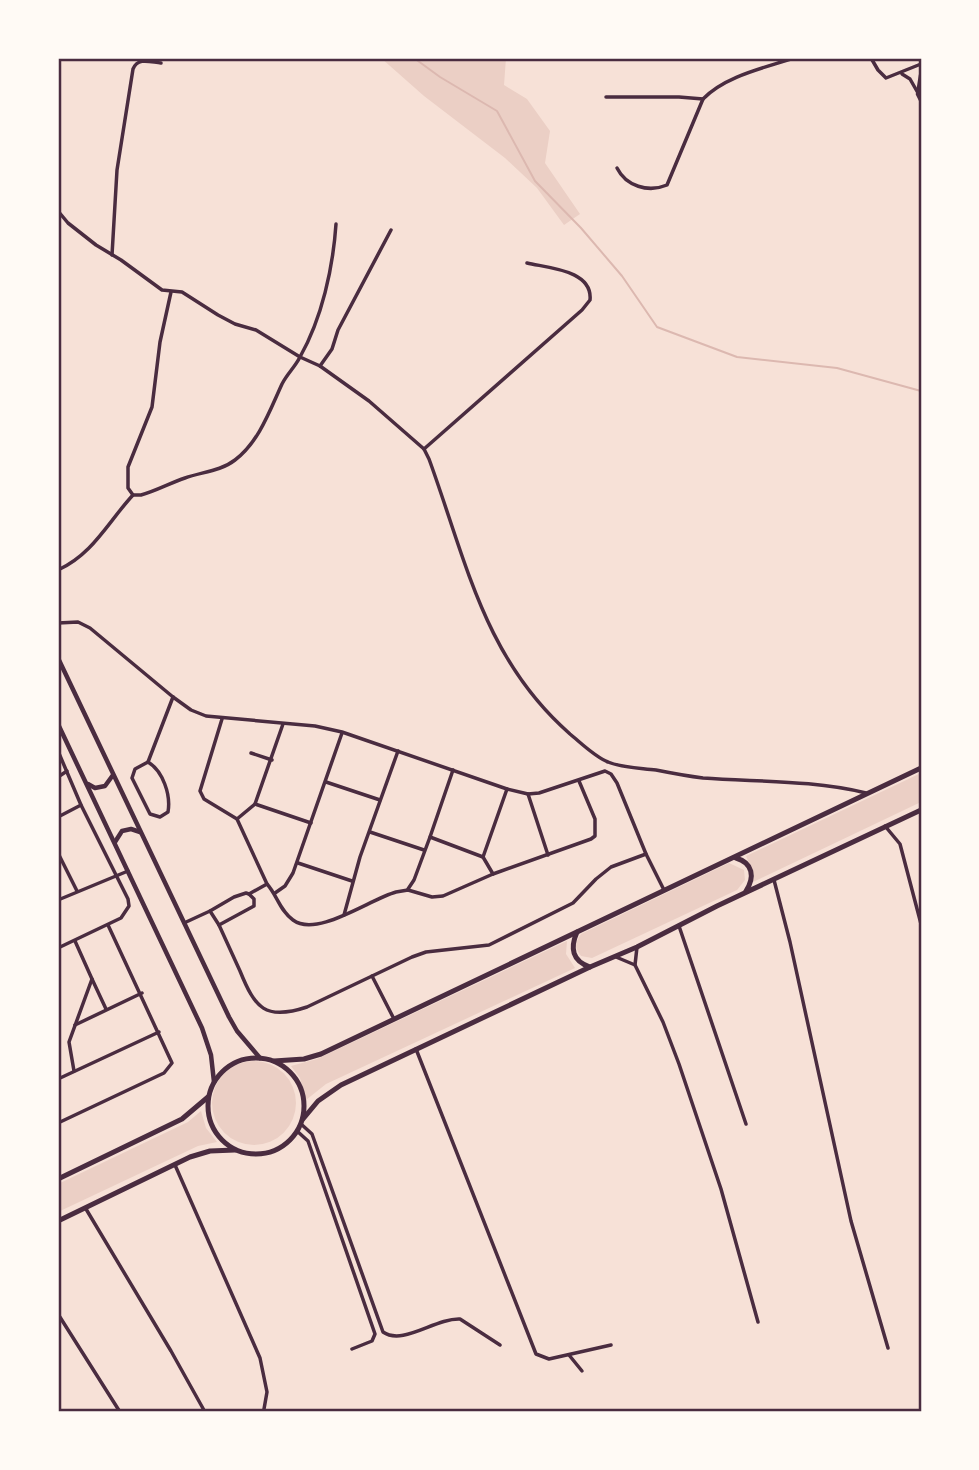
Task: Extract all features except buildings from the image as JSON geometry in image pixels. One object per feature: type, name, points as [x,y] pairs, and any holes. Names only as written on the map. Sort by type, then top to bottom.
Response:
[{"type":"main road","points":[[921,768],[321,1054],[304,1059],[274,1061],[260,1058],[233,1063],[222,1071],[208,1097],[208,1113],[213,1128],[223,1141],[237,1150],[250,1154],[277,1149],[288,1142],[318,1101],[334,1088],[638,947],[744,893],[921,810]]},
{"type":"main road","points":[[734,858],[743,860],[751,870],[752,878],[744,893]]},
{"type":"main road","points":[[577,932],[572,943],[574,954],[578,962],[590,967]]},
{"type":"main road","points":[[274,1061],[295,1077],[302,1090],[302,1121]]},
{"type":"main road","points":[[58,1179],[182,1119],[208,1097]]},
{"type":"main road","points":[[58,1221],[175,1165],[210,1152],[237,1150]]},
{"type":"street","points":[[617,168],[623,179],[632,184],[653,188],[667,185],[703,99],[711,91],[729,79],[794,58]]},
{"type":"street","points":[[872,58],[886,78],[902,74],[921,64]]},
{"type":"street","points":[[112,255],[117,170],[133,69],[135,64],[141,61],[161,64]]},
{"type":"street","points":[[902,74],[910,79],[920,97]]},
{"type":"street","points":[[920,97],[921,75]]},
{"type":"street","points":[[606,97],[703,99]]},
{"type":"street","points":[[58,211],[68,223],[162,290],[182,292],[235,324],[268,336],[300,357],[320,366],[369,401],[424,449],[458,539],[473,592],[497,642],[544,709],[578,741],[608,762],[699,777],[827,785],[866,793]]},
{"type":"street","points":[[133,495],[141,495],[220,469],[239,458],[261,428],[287,373],[300,357],[317,316],[326,286],[336,224]]},
{"type":"street","points":[[320,366],[332,349],[338,330],[391,230]]},
{"type":"street","points":[[424,449],[587,305],[590,291],[581,278],[527,263]]},
{"type":"street","points":[[133,495],[128,488],[128,467],[152,407],[160,342],[171,292]]},
{"type":"street","points":[[58,570],[89,550],[133,495]]},
{"type":"street","points":[[58,623],[78,622],[90,628],[191,710],[222,719],[315,726],[342,732],[528,794],[606,771]]},
{"type":"street","points":[[58,658],[237,1031],[260,1058]]},
{"type":"street","points":[[148,762],[157,770],[169,798],[168,812],[160,817],[150,814],[132,778],[135,769],[148,762],[173,697]]},
{"type":"street","points":[[222,719],[200,792],[204,799],[237,818],[267,884],[284,911],[294,922],[303,925],[323,923],[385,895],[408,890],[432,897],[443,896],[493,874],[595,836],[595,818],[579,781]]},
{"type":"street","points":[[58,724],[208,1041],[214,1082]]},
{"type":"street","points":[[237,818],[255,804],[284,724]]},
{"type":"street","points":[[275,893],[290,880],[298,863],[342,732]]},
{"type":"street","points":[[58,751],[129,906],[125,915],[58,948]]},
{"type":"street","points":[[344,915],[352,881],[398,751]]},
{"type":"street","points":[[251,753],[272,760]]},
{"type":"street","points":[[606,771],[608,762]]},
{"type":"street","points":[[408,890],[430,838],[453,770]]},
{"type":"street","points":[[58,777],[67,771]]},
{"type":"street","points":[[606,771],[617,783],[664,890]]},
{"type":"street","points":[[87,783],[95,788],[105,786],[113,775]]},
{"type":"street","points":[[326,782],[381,800]]},
{"type":"street","points":[[483,857],[507,789]]},
{"type":"street","points":[[528,794],[548,855]]},
{"type":"street","points":[[255,804],[311,823]]},
{"type":"street","points":[[58,817],[81,805]]},
{"type":"street","points":[[885,827],[900,844],[921,924]]},
{"type":"street","points":[[115,842],[122,831],[131,829],[140,832]]},
{"type":"street","points":[[370,832],[424,850]]},
{"type":"street","points":[[430,838],[483,857],[493,874]]},
{"type":"street","points":[[58,853],[77,891]]},
{"type":"street","points":[[210,911],[254,1002],[271,1013],[289,1013],[426,952],[489,945],[573,903],[611,867],[646,854]]},
{"type":"street","points":[[298,863],[352,881]]},
{"type":"street","points":[[58,901],[128,871]]},
{"type":"street","points":[[774,880],[855,1235],[888,1348]]},
{"type":"street","points":[[184,923],[234,897],[250,894],[267,884]]},
{"type":"street","points":[[219,925],[254,906],[254,899],[250,894]]},
{"type":"street","points":[[58,1123],[167,1071],[172,1060],[108,925]]},
{"type":"street","points":[[679,926],[746,1124]]},
{"type":"street","points":[[75,941],[106,1010]]},
{"type":"street","points":[[638,947],[635,965],[680,1064],[721,1189],[758,1322]]},
{"type":"street","points":[[616,957],[635,965]]},
{"type":"street","points":[[372,976],[394,1019]]},
{"type":"street","points":[[74,1071],[69,1046],[92,979]]},
{"type":"street","points":[[75,1025],[142,993]]},
{"type":"street","points":[[58,1079],[159,1032]]},
{"type":"street","points":[[416,1049],[532,1348],[544,1359],[611,1345]]},
{"type":"street","points":[[302,1121],[312,1134],[383,1332],[390,1336],[404,1336],[424,1327],[460,1319],[500,1345]]},
{"type":"street","points":[[297,1131],[308,1141],[375,1334],[372,1341],[352,1349]]},
{"type":"street","points":[[175,1165],[260,1358],[267,1392],[264,1409]]},
{"type":"street","points":[[85,1208],[205,1412]]},
{"type":"street","points":[[58,1314],[120,1412]]},
{"type":"street","points":[[569,1354],[582,1371]]},
{"type":"shaded area","points":[[381,58],[506,58],[504,85],[527,99],[550,131],[545,163],[580,214],[564,225],[537,188],[505,158],[424,96]]},
{"type":"shaded area","points":[[921,773],[921,802],[751,883],[754,875],[746,856]]},
{"type":"shaded area","points":[[729,863],[744,870],[745,880],[737,890],[592,958],[579,953],[576,945],[581,934]]},
{"type":"shaded area","points":[[567,941],[566,954],[575,968],[326,1084],[306,1100],[300,1078],[291,1066],[317,1059]]},
{"type":"shaded area","points":[[254,1061],[270,1064],[284,1073],[293,1087],[296,1103],[293,1119],[284,1133],[270,1142],[254,1145],[238,1142],[224,1133],[215,1119],[212,1103],[215,1087],[224,1073],[238,1064]]},
{"type":"shaded area","points":[[201,1111],[206,1128],[217,1142],[198,1146],[58,1212],[58,1184],[188,1122]]},
{"type":"waterway","points":[[414,58],[497,111],[535,181],[581,228],[622,276],[657,327],[737,357],[837,368],[921,391]]}]
